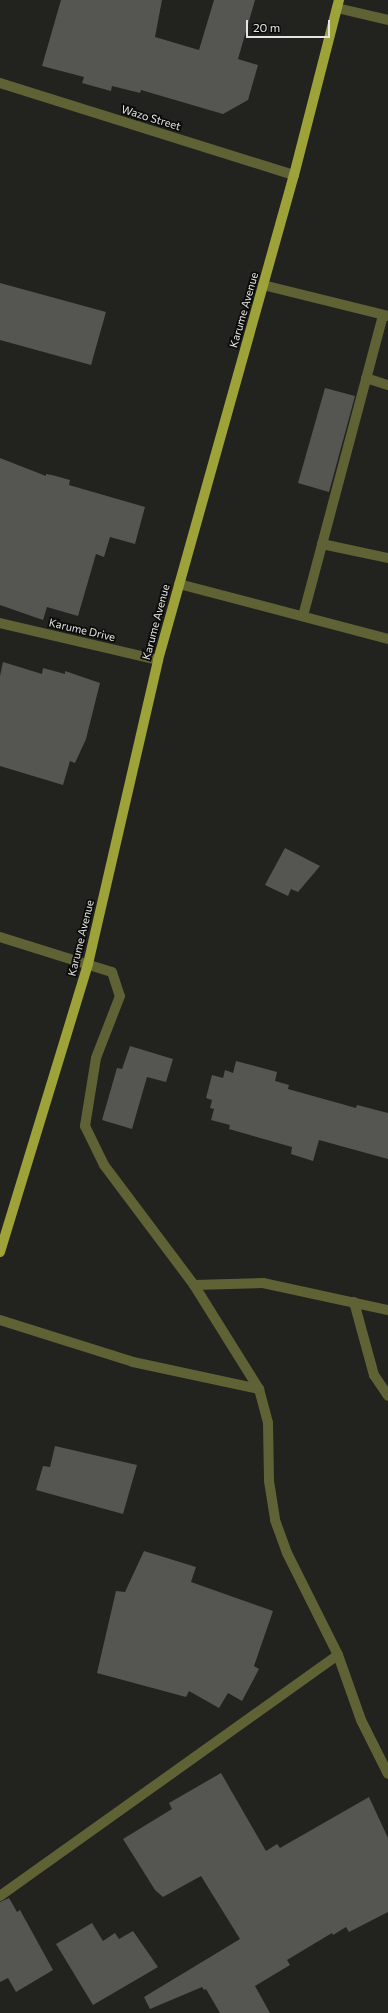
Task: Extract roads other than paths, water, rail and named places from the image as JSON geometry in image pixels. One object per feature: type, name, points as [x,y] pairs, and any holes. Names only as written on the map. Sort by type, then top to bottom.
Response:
[{"type":"main road","name":"Karume Avenue","points":[[0,1252],[88,964],[158,660],[294,175],[338,4]]},
{"type":"street","points":[[338,4],[388,20]]},
{"type":"street","name":"Wazo Street","points":[[0,83],[294,175]]},
{"type":"street","points":[[263,285],[386,316],[366,378],[303,616]]},
{"type":"street","points":[[366,378],[388,385]]},
{"type":"street","points":[[322,544],[388,558]]},
{"type":"street","points":[[179,584],[388,639]]},
{"type":"street","name":"Karume Drive","points":[[0,623],[158,660]]},
{"type":"street","points":[[0,937],[112,972],[120,996],[96,1058],[85,1126],[104,1165],[194,1285],[259,1389],[268,1423],[268,1481],[275,1520],[287,1553],[338,1654],[361,1720],[388,1774]]},
{"type":"street","points":[[194,1285],[262,1283],[388,1310]]},
{"type":"street","points":[[354,1302],[374,1375],[388,1396]]},
{"type":"street","points":[[0,1320],[133,1362],[259,1389]]},
{"type":"street","points":[[0,1896],[338,1654]]}]
